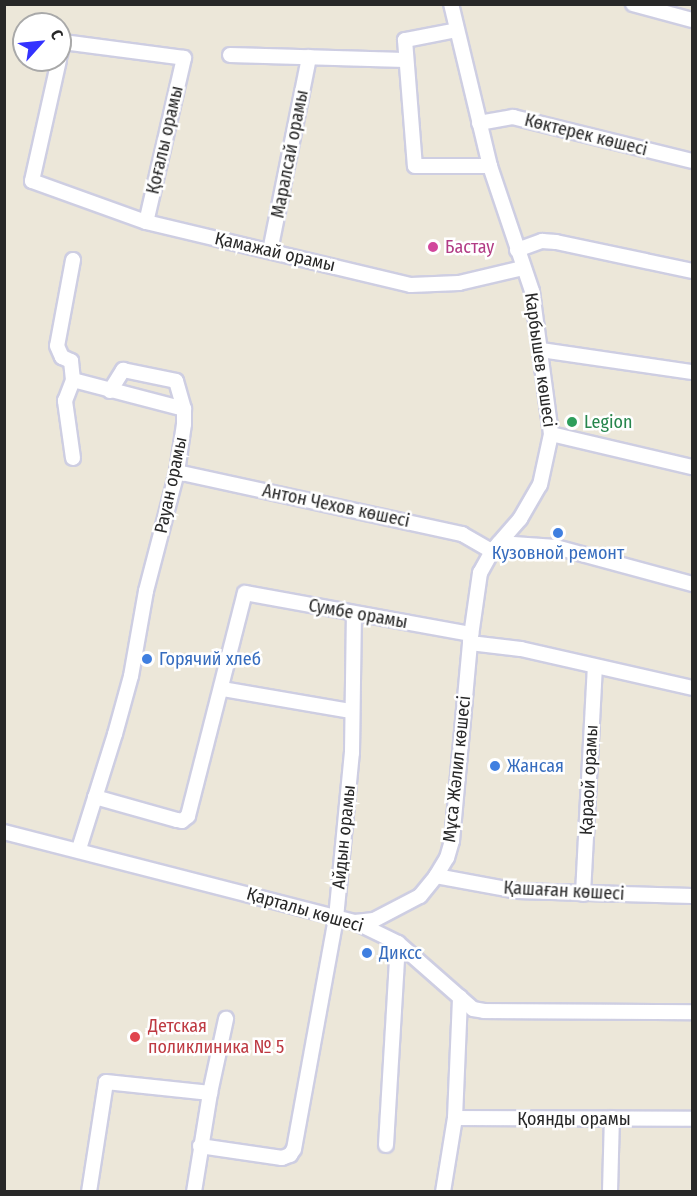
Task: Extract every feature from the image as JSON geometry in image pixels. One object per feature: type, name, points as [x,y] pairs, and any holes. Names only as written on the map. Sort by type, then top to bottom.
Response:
[{"type":"street","name":"Карбышев көшесі","points":[[451,4],[490,166],[532,291],[551,434],[540,485],[520,519],[496,547],[480,573],[470,638]]},
{"type":"street","points":[[633,4],[693,20]]},
{"type":"street","points":[[457,30],[405,40],[415,166],[490,166]]},
{"type":"street","name":"Қоғалы орамы","points":[[72,49],[184,58],[146,222]]},
{"type":"street","points":[[230,55],[405,60]]},
{"type":"street","name":"Маралсай орамы","points":[[270,251],[309,57]]},
{"type":"street","name":"Қамажай орамы","points":[[56,72],[32,181],[146,222],[411,285],[459,284],[523,268]]},
{"type":"street","name":"Көктерек көшесі","points":[[479,123],[513,117],[693,161]]},
{"type":"street","points":[[517,250],[542,241],[556,242],[693,271]]},
{"type":"street","points":[[73,260],[57,346],[62,357],[70,362],[73,380],[65,401],[73,458]]},
{"type":"street","points":[[541,350],[693,372]]},
{"type":"street","points":[[73,380],[110,391],[184,409],[176,381],[123,370],[110,391]]},
{"type":"street","name":"Рауан орамы","points":[[79,849],[131,676],[146,591],[177,472],[184,409]]},
{"type":"street","points":[[551,434],[693,467]]},
{"type":"street","name":"Антон Чехов көшесі","points":[[177,472],[462,534],[496,547],[556,547],[693,584]]},
{"type":"street","name":"Сумбе орамы","points":[[223,689],[245,593],[470,638],[693,688]]},
{"type":"street","name":"Айдын орамы","points":[[200,1146],[282,1158],[290,1155],[294,1149],[336,918],[350,784],[354,614]]},
{"type":"street","name":"Мұса Жәлил көшесі","points":[[355,921],[374,920],[420,896],[447,858],[452,841],[470,638]]},
{"type":"street","name":"Қараой орамы","points":[[584,894],[595,667]]},
{"type":"street","points":[[95,797],[177,820],[186,819],[223,689],[350,711]]},
{"type":"street","name":"Қарталы көшесі","points":[[4,832],[79,849],[336,918],[355,921],[398,943],[473,1009],[484,1011],[693,1012]]},
{"type":"street","name":"Қашаған көшесі","points":[[436,876],[517,891],[693,896]]},
{"type":"street","points":[[386,1145],[398,943]]},
{"type":"street","points":[[443,1191],[455,1118],[460,997]]},
{"type":"street","points":[[194,1191],[200,1146],[226,1019]]},
{"type":"street","points":[[89,1191],[106,1082],[210,1093]]},
{"type":"street","name":"Қоянды орамы","points":[[455,1118],[693,1119]]},
{"type":"street","points":[[610,1191],[612,1118]]},
{"type":"place","name":"Бастау","points":[[433,247]]},
{"type":"place","name":"Legion","points":[[572,422]]},
{"type":"place","name":"Кузовной ремонт","points":[[558,533]]},
{"type":"place","name":"Горячий хлеб","points":[[147,659]]},
{"type":"place","name":"Жансая","points":[[495,766]]},
{"type":"place","name":"Диксс","points":[[367,953]]},
{"type":"place","name":"Детская поликлиника № 5","points":[[135,1037]]}]
